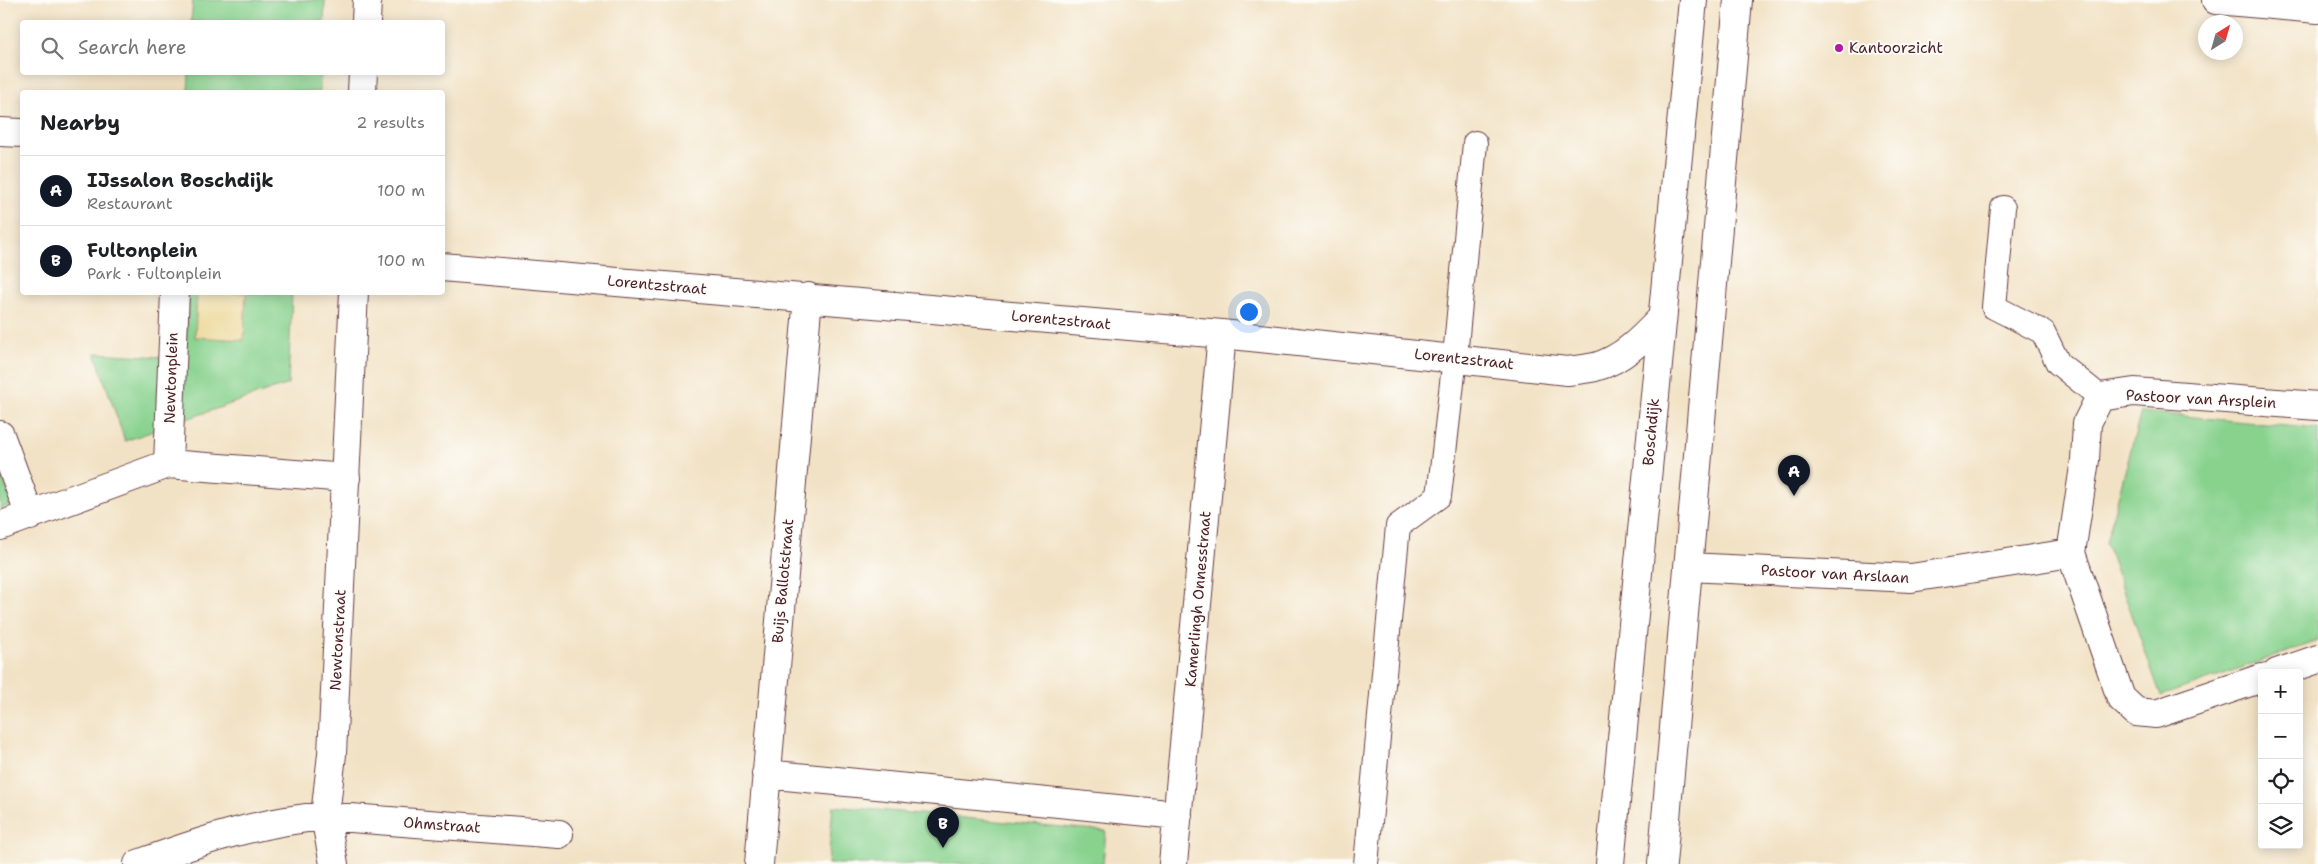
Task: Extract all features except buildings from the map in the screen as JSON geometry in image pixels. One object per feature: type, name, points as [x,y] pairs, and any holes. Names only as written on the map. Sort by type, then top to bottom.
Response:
[{"type":"street","points":[[366,20],[367,0]]},
{"type":"street","name":"Boschdijk","points":[[1610,864],[1661,319],[1694,0]]},
{"type":"street","points":[[1662,864],[1738,0]]},
{"type":"street","points":[[2228,0],[2318,9]]},
{"type":"street","points":[[362,90],[363,75]]},
{"type":"street","points":[[0,132],[20,133]]},
{"type":"street","name":"Lorentzstraat","points":[[445,267],[1222,334],[1455,357],[1567,371],[1595,367],[1612,360],[1638,343],[1661,319]]},
{"type":"street","name":"Newtonplein","points":[[168,464],[175,295]]},
{"type":"street","name":"Newtonstraat","points":[[334,864],[325,816],[332,754],[354,295]]},
{"type":"street","name":"Buijs Ballotstraat","points":[[758,864],[808,297]]},
{"type":"street","name":"Kamerlingh Onnesstraat","points":[[1173,864],[1222,334]]},
{"type":"street","name":"Pastoor van Arsplein","points":[[2100,397],[2134,392],[2318,406]]},
{"type":"street","points":[[2100,397],[2087,422],[2085,460],[2071,553],[2121,698],[2136,712],[2156,714],[2258,679]]},
{"type":"street","points":[[0,435],[30,516]]},
{"type":"street","points":[[0,526],[168,464],[346,478]]},
{"type":"street","name":"Pastoor van Arslaan","points":[[1688,567],[1911,578],[2071,553]]},
{"type":"street","points":[[2289,669],[2318,659]]},
{"type":"street","points":[[766,774],[1178,815]]},
{"type":"street","name":"Ohmstraat","points":[[138,864],[244,828],[325,816],[559,834]]},
{"type":"lane","points":[[1366,864],[1398,526],[1439,496],[1455,357],[1475,142]]},
{"type":"lane","points":[[2003,208],[1994,307],[2043,332],[2058,362],[2100,397]]},
{"type":"green space","points":[[193,0],[325,0],[324,20],[191,20]]},
{"type":"green space","points":[[189,75],[321,75],[320,90],[188,90]]},
{"type":"green space","points":[[189,295],[197,295],[195,337],[243,340],[246,295],[292,295],[288,384],[181,421]]},
{"type":"green space","points":[[95,353],[162,357],[159,429],[125,441]]},
{"type":"green space","points":[[2141,412],[2318,429],[2318,641],[2161,696],[2106,542]]},
{"type":"green space","points":[[0,472],[12,504],[0,509]]},
{"type":"green space","points":[[833,806],[1106,831],[1103,864],[828,864]]},
{"type":"sand","points":[[197,295],[246,295],[244,340],[195,337]]},
{"type":"place","name":"Kantoorzicht","points":[[1839,48]]},
{"type":"place","name":"IJssalon Boschdijk","points":[[1794,496]]},
{"type":"place","name":"Fultonplein","points":[[943,848]]}]
